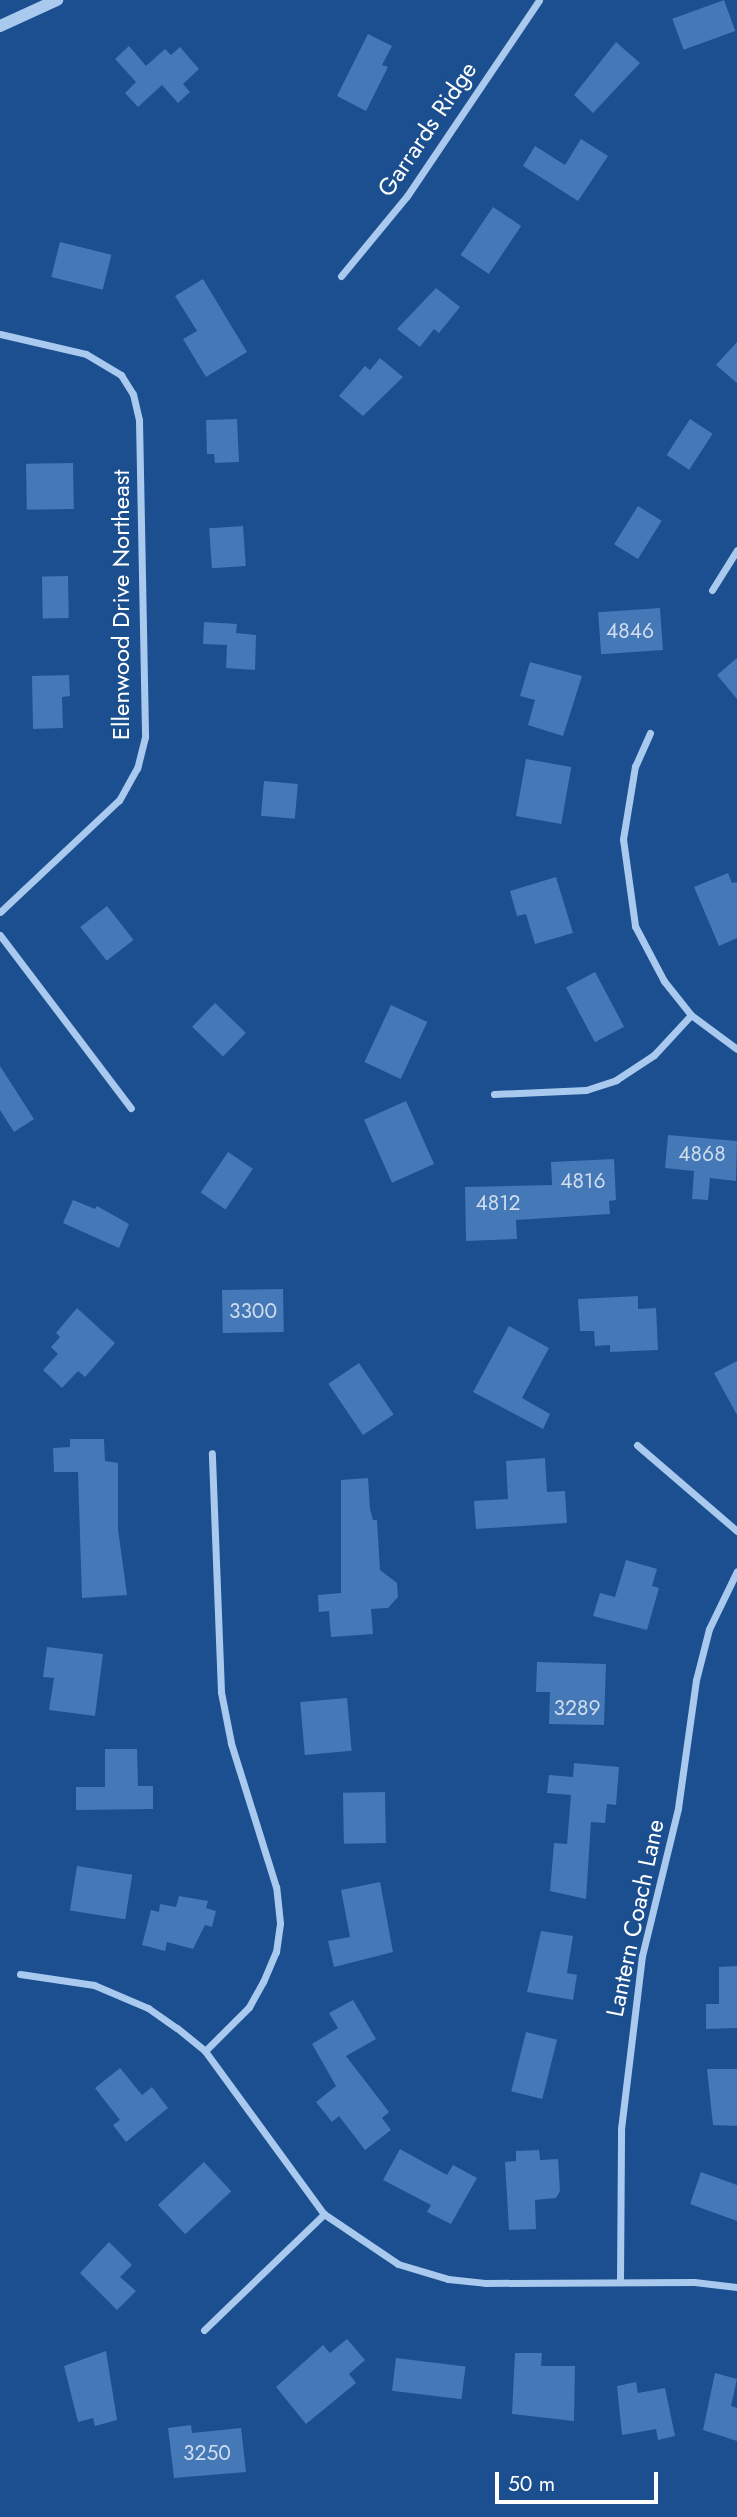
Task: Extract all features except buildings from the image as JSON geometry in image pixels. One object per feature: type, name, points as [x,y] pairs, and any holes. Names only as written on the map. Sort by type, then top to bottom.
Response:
[{"type":"street","points":[[0,26],[57,0]]},
{"type":"street","name":"Garrards Ridge","points":[[341,276],[407,196],[539,0]]},
{"type":"street","name":"Ellenwood Drive Northeast","points":[[0,334],[86,354],[121,375],[133,394],[139,420],[145,737],[137,768],[119,800],[0,912]]},
{"type":"street","points":[[712,590],[737,550]]},
{"type":"street","points":[[650,733],[626,801],[625,879],[635,926],[647,953],[691,1015],[737,1049]]},
{"type":"street","points":[[0,935],[131,1108]]},
{"type":"street","points":[[494,1094],[586,1090],[616,1080],[654,1055],[691,1015]]},
{"type":"street","points":[[637,1445],[737,1531]]},
{"type":"street","points":[[205,2051],[249,2007],[276,1952],[280,1923],[276,1887],[231,1743],[220,1692],[212,1453]]},
{"type":"street","name":"Lantern Coach Lane","points":[[620,2282],[621,2129],[642,1956],[678,1808],[696,1680],[709,1629],[737,1571]]},
{"type":"street","points":[[20,1974],[69,1979],[120,1994],[148,2008],[205,2051],[324,2214],[398,2264],[448,2279],[694,2281],[737,2287]]},
{"type":"street","points":[[204,2330],[324,2214]]}]
